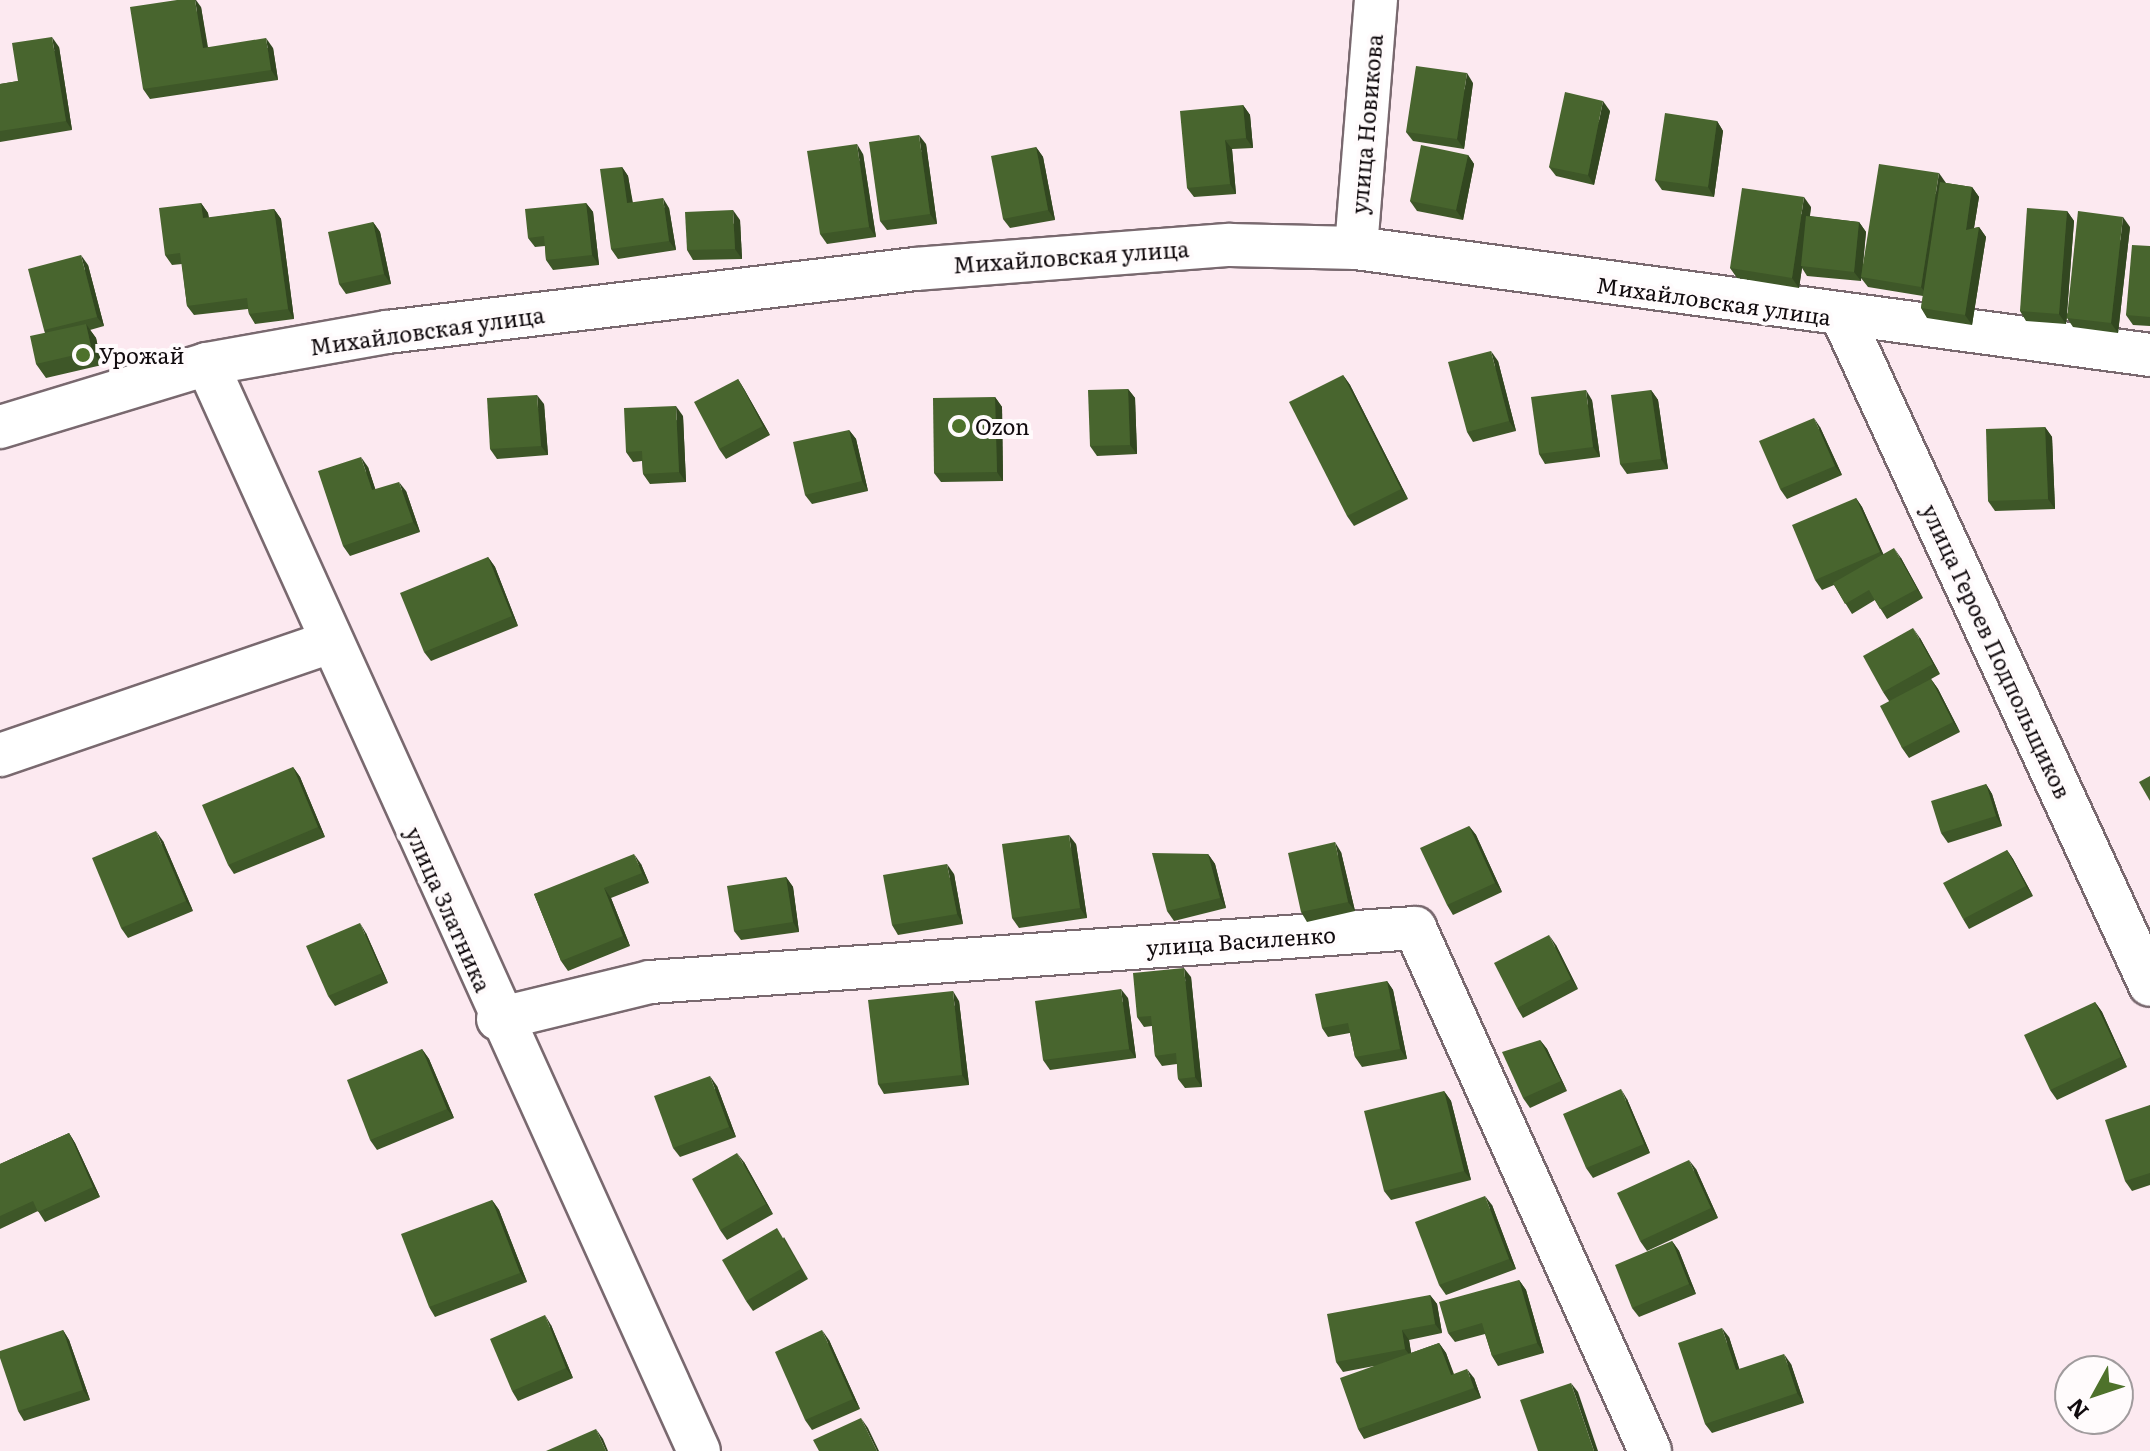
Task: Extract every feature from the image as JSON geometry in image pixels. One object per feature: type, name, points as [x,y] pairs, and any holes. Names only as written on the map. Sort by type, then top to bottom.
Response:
[{"type":"street","name":"улица Новикова","points":[[1356,248],[1376,0]]},
{"type":"street","name":"Михайловская улица","points":[[0,427],[207,364],[402,330],[1092,251],[1356,248],[1843,318],[2150,355]]},
{"type":"street","name":"улица Героев Подпольщиков","points":[[1843,318],[2150,985]]},
{"type":"street","name":"улица Златника","points":[[207,364],[328,643],[498,1019],[699,1451]]},
{"type":"street","points":[[0,755],[328,643]]},
{"type":"street","name":"улица Василенко","points":[[498,1019],[650,982],[1415,928],[1650,1451]]},
{"type":"building","points":[[195,0],[203,48],[266,38],[271,70],[143,89],[130,7]]},
{"type":"building","points":[[52,37],[66,121],[0,131],[0,84],[18,81],[12,43]]},
{"type":"building","points":[[1416,66],[1467,73],[1457,139],[1406,132]]},
{"type":"building","points":[[1565,92],[1603,101],[1588,175],[1549,167]]},
{"type":"building","points":[[1243,105],[1246,138],[1225,140],[1230,184],[1187,188],[1180,111]]},
{"type":"building","points":[[1665,113],[1717,121],[1708,187],[1655,180]]},
{"type":"building","points":[[919,135],[930,214],[880,221],[869,142]]},
{"type":"building","points":[[857,144],[869,227],[820,234],[807,151]]},
{"type":"building","points":[[1421,145],[1468,155],[1456,210],[1410,201]]},
{"type":"building","points":[[1036,147],[1048,210],[1003,219],[991,156]]},
{"type":"building","points":[[1879,164],[1939,173],[1921,287],[1861,277]]},
{"type":"building","points":[[622,167],[627,203],[663,198],[669,241],[611,249],[600,169]]},
{"type":"building","points":[[1940,182],[1972,187],[1966,230],[1979,227],[1965,315],[1921,308]]},
{"type":"building","points":[[1742,188],[1804,197],[1792,278],[1730,268]]},
{"type":"building","points":[[201,203],[203,218],[274,209],[288,309],[249,314],[247,298],[187,306],[180,253],[165,255],[159,208]]},
{"type":"building","points":[[586,203],[592,255],[546,260],[544,236],[528,238],[525,209]]},
{"type":"building","points":[[2027,208],[2067,211],[2059,314],[2020,311]]},
{"type":"building","points":[[733,210],[735,249],[687,250],[685,212]]},
{"type":"building","points":[[2078,211],[2123,217],[2111,323],[2067,318]]},
{"type":"building","points":[[1806,216],[1859,222],[1854,272],[1801,266]]},
{"type":"building","points":[[373,222],[384,274],[339,284],[328,232]]},
{"type":"building","points":[[2132,245],[2150,246],[2150,317],[2126,315]]},
{"type":"building","points":[[81,255],[97,317],[44,330],[28,269]]},
{"type":"building","points":[[86,324],[92,351],[36,364],[30,336]]},
{"type":"building","points":[[1491,351],[1509,421],[1467,432],[1448,362]]},
{"type":"building","points":[[1343,375],[1401,489],[1347,516],[1289,402]]},
{"type":"building","points":[[738,379],[763,426],[719,449],[694,402]]},
{"type":"building","points":[[1128,389],[1130,445],[1090,446],[1088,390]]},
{"type":"building","points":[[1586,390],[1593,447],[1539,454],[1531,397]]},
{"type":"building","points":[[1651,390],[1661,459],[1620,464],[1611,395]]},
{"type":"building","points":[[537,395],[541,446],[490,449],[487,398]]},
{"type":"building","points":[[995,397],[997,472],[934,473],[933,398]]},
{"type":"building","points":[[676,406],[679,472],[643,474],[642,451],[626,452],[624,408]]},
{"type":"building","points":[[1814,418],[1835,466],[1780,489],[1759,441]]},
{"type":"building","points":[[2045,427],[2048,499],[1988,501],[1986,429]]},
{"type":"building","points":[[849,430],[862,481],[805,495],[793,442]]},
{"type":"building","points":[[361,457],[372,490],[399,482],[413,522],[343,546],[318,471]]},
{"type":"building","points":[[1856,498],[1880,552],[1815,580],[1792,525]]},
{"type":"building","points":[[1894,548],[1917,589],[1880,609],[1869,590],[1845,604],[1833,583]]},
{"type":"building","points":[[488,557],[512,616],[424,652],[400,593]]},
{"type":"building","points":[[1913,628],[1933,664],[1883,692],[1863,656]]},
{"type":"building","points":[[1931,679],[1953,722],[1902,748],[1880,706]]},
{"type":"building","points":[[293,767],[318,827],[228,865],[202,805]]},
{"type":"building","points":[[2150,776],[2150,801],[2139,782]]},
{"type":"building","points":[[1986,784],[1996,816],[1941,833],[1931,801]]},
{"type":"building","points":[[1469,826],[1495,883],[1447,905],[1420,848]]},
{"type":"building","points":[[156,831],[186,901],[121,928],[92,858]]},
{"type":"building","points":[[1069,835],[1080,908],[1012,918],[1002,844]]},
{"type":"building","points":[[1335,842],[1348,902],[1301,912],[1288,853]]},
{"type":"building","points":[[2007,850],[2026,886],[1963,919],[1943,883]]},
{"type":"building","points":[[1152,853],[1208,854],[1220,898],[1167,911]]},
{"type":"building","points":[[634,854],[642,873],[604,888],[623,936],[561,961],[534,894]]},
{"type":"building","points":[[947,864],[957,914],[892,925],[883,875]]},
{"type":"building","points":[[786,877],[793,922],[734,931],[727,886]]},
{"type":"building","points":[[360,923],[382,973],[328,996],[306,946]]},
{"type":"building","points":[[1549,935],[1571,979],[1517,1008],[1494,963]]},
{"type":"building","points":[[1184,968],[1195,1077],[1178,1079],[1176,1053],[1155,1056],[1151,1016],[1137,1017],[1133,973]]},
{"type":"building","points":[[1387,981],[1400,1049],[1355,1057],[1348,1023],[1322,1028],[1315,994]]},
{"type":"building","points":[[1121,989],[1129,1049],[1043,1060],[1035,1001]]},
{"type":"building","points":[[953,991],[962,1075],[878,1084],[868,1000]]},
{"type":"building","points":[[2095,1002],[2121,1057],[2050,1090],[2024,1035]]},
{"type":"building","points":[[1540,1040],[1561,1081],[1523,1098],[1502,1052]]},
{"type":"building","points":[[422,1049],[447,1109],[370,1140],[347,1080]]},
{"type":"building","points":[[710,1076],[729,1127],[673,1148],[654,1096]]},
{"type":"building","points":[[1621,1089],[1644,1144],[1586,1168],[1563,1114]]},
{"type":"building","points":[[1444,1091],[1464,1171],[1384,1191],[1364,1111]]},
{"type":"building","points":[[2150,1105],[2150,1173],[2125,1181],[2105,1120]]},
{"type":"building","points":[[69,1133],[93,1187],[38,1212],[33,1201],[0,1216],[0,1164]]},
{"type":"building","points":[[737,1153],[766,1204],[720,1230],[692,1179]]},
{"type":"building","points":[[1689,1160],[1711,1208],[1640,1241],[1617,1193]]},
{"type":"building","points":[[1485,1196],[1509,1259],[1439,1285],[1415,1222]]},
{"type":"building","points":[[492,1200],[520,1273],[429,1307],[401,1234]]},
{"type":"building","points":[[777,1228],[801,1269],[746,1301],[722,1260]]},
{"type":"building","points":[[1672,1241],[1689,1284],[1632,1308],[1615,1265]]},
{"type":"building","points":[[1519,1280],[1537,1343],[1492,1356],[1482,1323],[1448,1333],[1439,1302]]},
{"type":"building","points":[[1430,1295],[1435,1324],[1402,1330],[1405,1349],[1336,1362],[1327,1314]]},
{"type":"building","points":[[545,1315],[566,1368],[512,1391],[490,1339]]},
{"type":"building","points":[[1722,1328],[1736,1370],[1784,1354],[1797,1393],[1705,1424],[1678,1343]]},
{"type":"building","points":[[63,1330],[83,1390],[18,1411],[0,1351]]},
{"type":"building","points":[[822,1330],[853,1399],[805,1420],[775,1352]]},
{"type":"building","points":[[1439,1343],[1451,1375],[1467,1369],[1474,1388],[1358,1429],[1340,1378]]},
{"type":"building","points":[[1571,1383],[1594,1451],[1538,1451],[1520,1400]]},
{"type":"building","points":[[861,1418],[877,1451],[819,1451],[813,1440]]},
{"type":"building","points":[[596,1429],[606,1451],[546,1451]]},
{"type":"place","name":"Урожай","points":[[83,355]]},
{"type":"place","name":"Ozon","points":[[959,426]]}]
